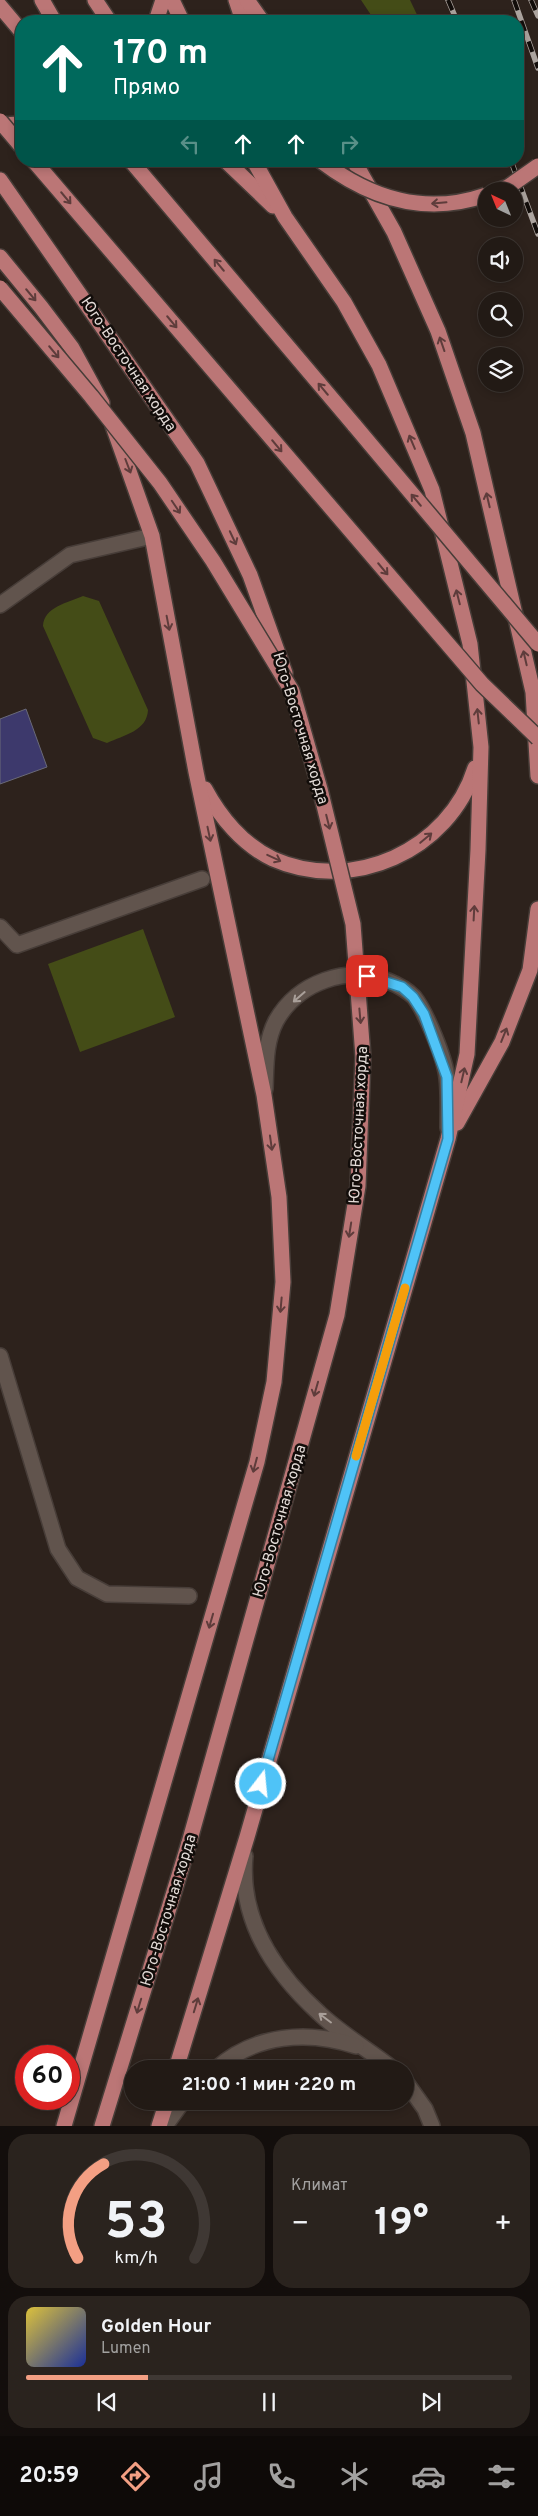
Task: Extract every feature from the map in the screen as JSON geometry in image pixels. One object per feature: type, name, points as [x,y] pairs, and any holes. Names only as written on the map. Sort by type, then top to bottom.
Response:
[{"type":"main road","points":[[42,0],[51,15]]},
{"type":"main road","points":[[95,0],[105,15]]},
{"type":"main road","points":[[158,15],[163,0]]},
{"type":"main road","points":[[172,0],[179,15]]},
{"type":"main road","points":[[236,0],[241,15]]},
{"type":"main road","points":[[247,0],[258,15]]},
{"type":"main road","points":[[0,6],[15,24]]},
{"type":"main road","points":[[0,123],[15,124]]},
{"type":"main road","points":[[0,123],[15,139]]},
{"type":"main road","points":[[515,182],[538,166]]},
{"type":"main road","points":[[39,167],[476,677],[538,738]]},
{"type":"main road","points":[[136,167],[538,644]]},
{"type":"main road","points":[[142,167],[159,195]]},
{"type":"main road","points":[[232,167],[285,217]]},
{"type":"main road","points":[[179,2060],[246,1837],[448,1139],[467,1054],[481,747],[470,644],[432,490],[383,374],[344,302],[285,217],[257,167]]},
{"type":"main road","points":[[329,167],[344,178],[384,197],[424,205],[478,198]]},
{"type":"main road","points":[[357,167],[394,232],[430,313],[473,433],[532,692],[538,776]]},
{"type":"main road","name":"Юго-Восточная хорда","points":[[0,180],[197,463],[250,575],[292,691],[320,789],[353,924],[363,1057],[358,1186],[337,1315],[189,1842],[102,2126]]},
{"type":"main road","points":[[0,258],[72,348],[109,417],[136,486],[152,536],[196,772],[264,1095],[279,1197],[283,1282],[274,1382],[257,1462],[64,2126]]},
{"type":"main road","points":[[0,288],[92,396],[160,484],[214,561],[292,691]]},
{"type":"main road","points":[[196,772],[217,811],[240,836],[271,858],[301,868],[330,872],[363,869],[396,858],[424,841],[444,822],[469,787],[481,747]]},
{"type":"main road","points":[[448,1139],[502,1042],[530,970],[538,909]]},
{"type":"main road","points":[[159,2126],[163,2110]]},
{"type":"street","points":[[0,605],[70,555],[152,536]]},
{"type":"street","points":[[0,927],[17,945],[202,879]]},
{"type":"street","points":[[264,1095],[268,1046],[276,1021],[290,1004],[309,988],[329,977],[356,974],[378,977],[402,987],[413,997],[424,1014],[447,1077],[448,1139]]},
{"type":"street","points":[[0,1356],[58,1549],[76,1578],[107,1594],[189,1596]]},
{"type":"street","points":[[246,1837],[243,1876],[246,1903],[268,1954],[290,1983],[319,2014],[382,2060]]},
{"type":"street","points":[[229,2060],[244,2050],[266,2041],[288,2036],[312,2036],[335,2039],[358,2046],[378,2057]]},
{"type":"street","points":[[414,2094],[425,2109],[432,2126]]},
{"type":"street","points":[[165,2126],[177,2110]]},
{"type":"green space","points":[[361,0],[410,0],[417,15],[371,15]]},
{"type":"green space","points":[[83,596],[99,601],[148,710],[144,723],[139,728],[107,743],[93,738],[43,626],[47,614],[57,606]]},
{"type":"green space","points":[[143,929],[175,1017],[80,1052],[48,964]]},
{"type":"building","points":[[26,709],[47,767],[0,784],[0,719]]},
{"type":"railway","points":[[448,0],[454,15]]},
{"type":"railway","points":[[514,0],[519,15]]},
{"type":"railway","points":[[531,0],[538,16]]},
{"type":"railway","points":[[524,28],[538,68]]},
{"type":"railway","points":[[513,167],[538,234]]},
{"type":"slow traffic","points":[[356,1456],[405,1288]]},
{"type":"route","points":[[261,1784],[448,1139],[447,1077],[437,1045],[424,1014],[413,997],[402,987],[378,977],[367,976]]}]
